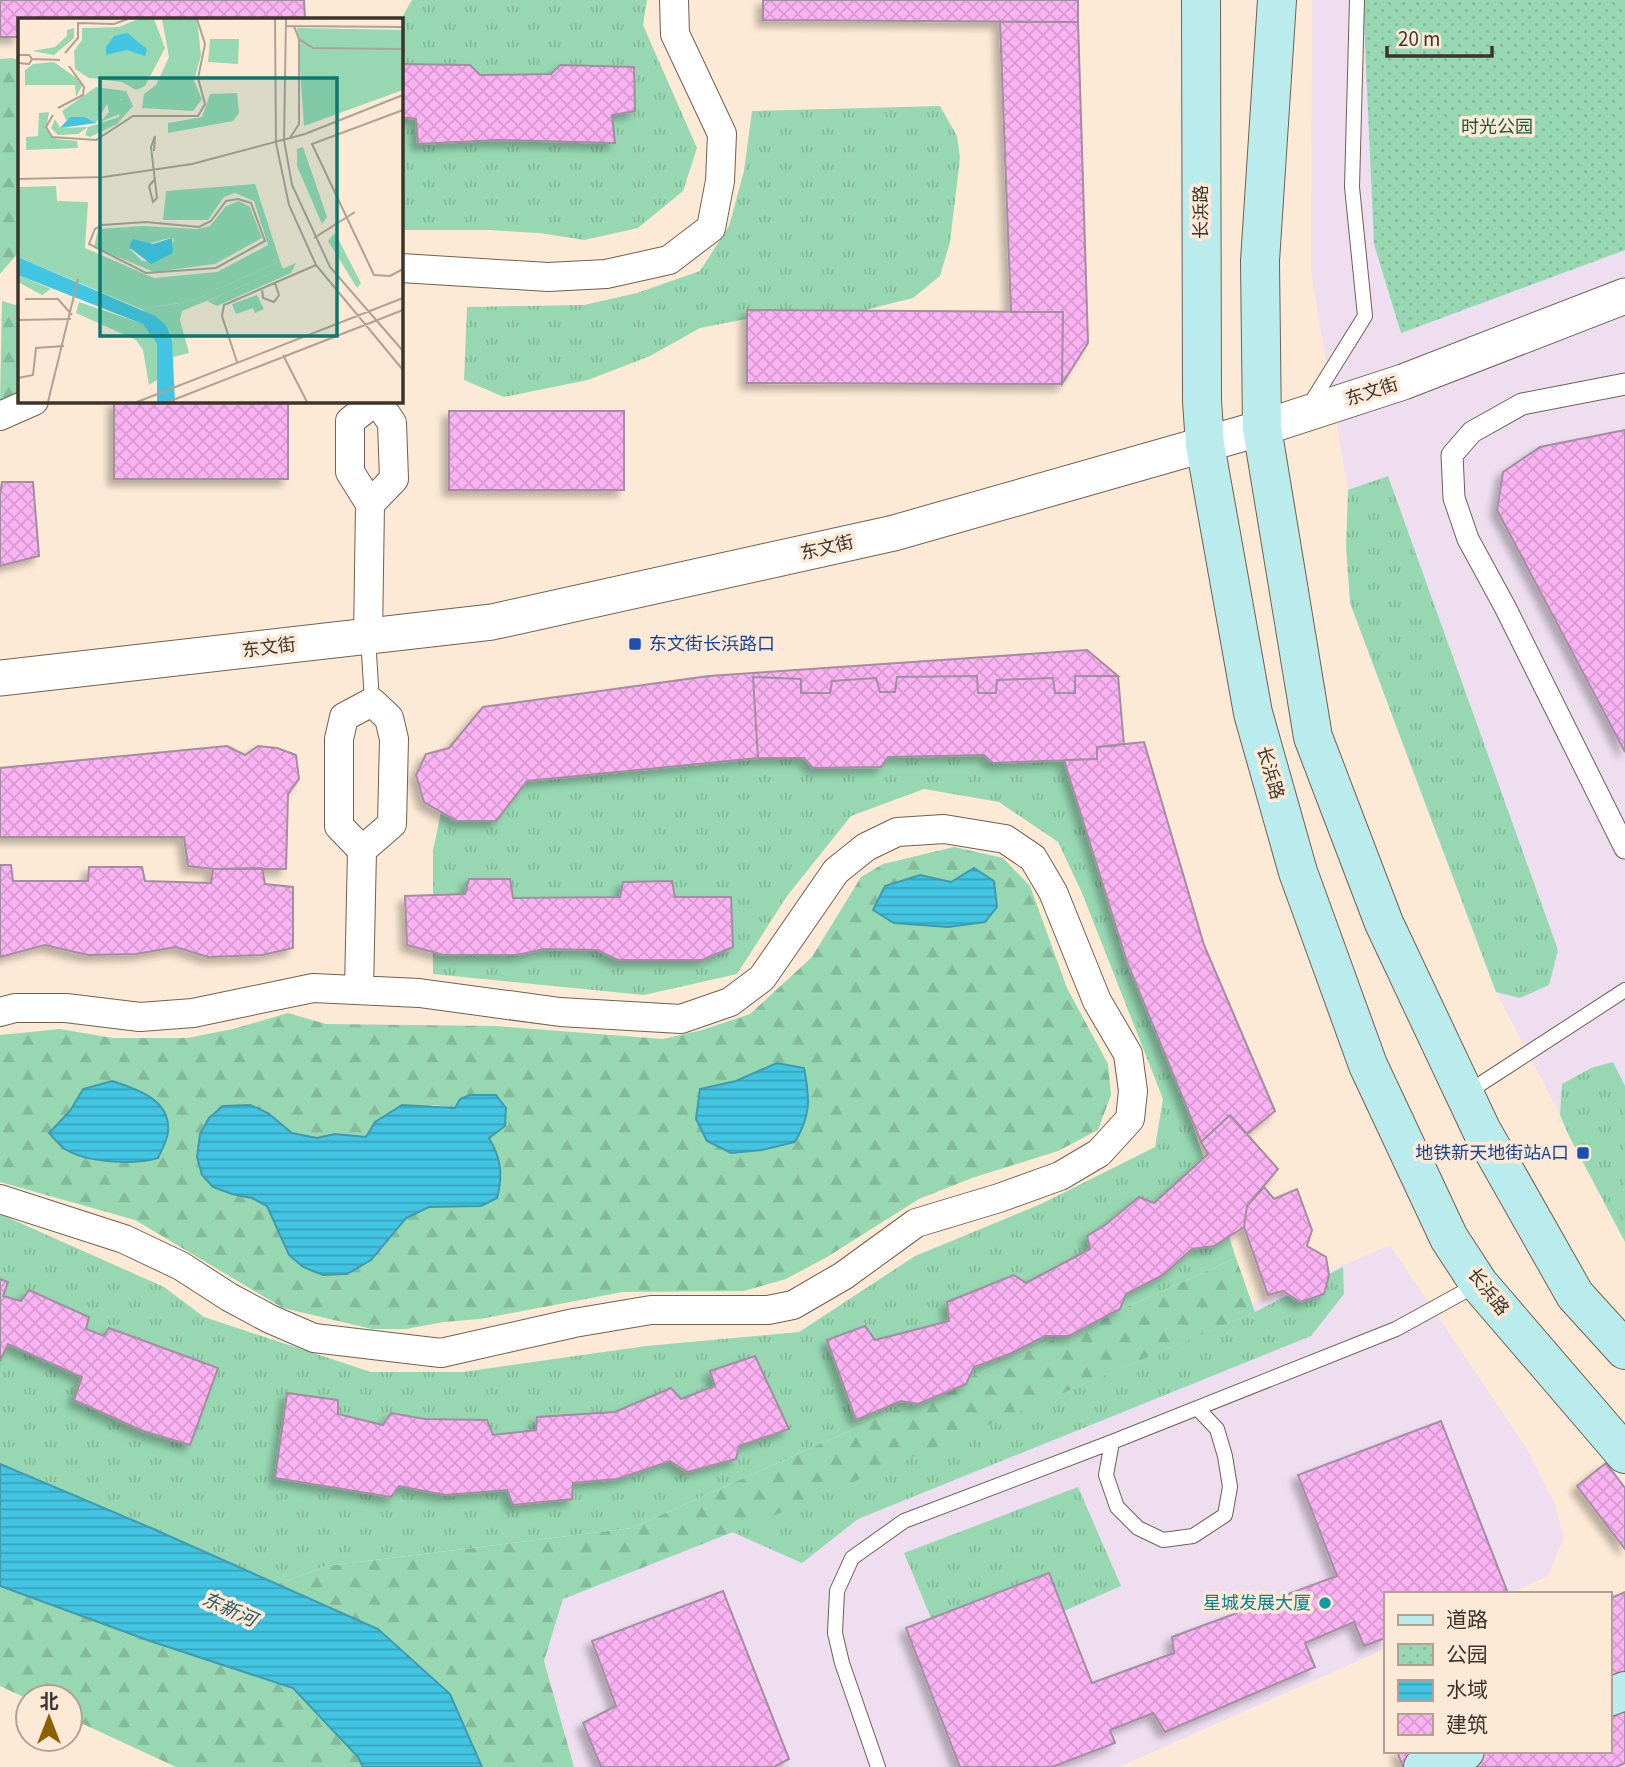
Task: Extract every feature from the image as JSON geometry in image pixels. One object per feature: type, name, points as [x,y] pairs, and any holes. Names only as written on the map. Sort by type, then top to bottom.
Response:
[{"type":"main road","name":"长浜路","points":[[1201,0],[1202,387],[1205,445],[1253,713],[1298,872],[1368,1065],[1449,1238],[1479,1284],[1625,1454]]},
{"type":"main road","points":[[1277,0],[1259,261],[1262,428],[1313,737],[1384,923],[1481,1129],[1575,1295],[1625,1350]]},
{"type":"main road","points":[[1423,1767],[1460,1753]]},
{"type":"street","points":[[402,268],[548,277],[606,274],[669,260],[711,228],[720,181],[722,134],[675,34],[674,0]]},
{"type":"street","name":"东文街","points":[[0,678],[492,622],[894,533],[1262,428],[1403,382],[1625,296]]},
{"type":"street","points":[[1625,384],[1522,404],[1472,432],[1452,455],[1454,498],[1468,539],[1505,607],[1625,848]]},
{"type":"street","points":[[0,416],[32,402]]},
{"type":"street","points":[[368,636],[370,504],[351,472],[351,421],[376,402]]},
{"type":"street","points":[[370,504],[394,479],[392,423],[378,402]]},
{"type":"street","points":[[359,990],[362,849],[339,826],[339,739],[344,717],[372,702],[388,719],[394,739],[392,824],[362,849]]},
{"type":"street","points":[[0,1012],[15,1008],[66,1008],[140,1017],[193,1013],[249,999],[313,988],[419,993],[560,1012],[681,1019],[730,1002],[762,978],[836,871],[866,847],[897,832],[944,829],[1005,839],[1033,858],[1054,892],[1097,1001],[1128,1054],[1133,1091],[1130,1119],[1099,1153],[1060,1176],[916,1223],[843,1276],[793,1305],[768,1310],[652,1310],[574,1323],[441,1353],[314,1338],[270,1319],[181,1266],[124,1239],[0,1199]]},
{"type":"lane","points":[[1304,414],[1365,317],[1352,187],[1357,0]]},
{"type":"lane","points":[[368,636],[372,702]]},
{"type":"lane","points":[[1465,1094],[1625,990]]},
{"type":"lane","points":[[878,1767],[842,1663],[835,1633],[837,1591],[852,1558],[904,1521],[1396,1329],[1479,1284]]},
{"type":"lane","points":[[1112,1442],[1106,1475],[1117,1507],[1138,1528],[1163,1540],[1193,1536],[1224,1515],[1230,1487],[1217,1429],[1197,1408]]},
{"type":"shaded area","points":[[1312,0],[1625,0],[1625,1239],[1496,992],[1350,603],[1348,490],[1311,272]]},
{"type":"shaded area","points":[[1390,1245],[1527,1449],[1554,1502],[1564,1537],[1548,1576],[1513,1592],[1384,1592],[1384,1649],[1119,1767],[574,1767],[544,1661],[563,1599]]},
{"type":"green space","points":[[412,0],[647,0],[643,25],[697,148],[683,191],[638,228],[584,240],[539,233],[489,230],[402,230],[402,18]]},
{"type":"green space","name":"时光公园","points":[[1363,0],[1625,0],[1625,250],[1401,333],[1374,244]]},
{"type":"green space","points":[[0,59],[18,60],[18,253],[0,274]]},
{"type":"green space","points":[[940,106],[957,136],[960,158],[950,242],[940,276],[913,298],[845,315],[777,313],[700,328],[650,356],[588,380],[504,397],[464,380],[467,307],[584,305],[637,293],[700,271],[729,226],[744,171],[752,111]]},
{"type":"green space","points":[[2,301],[18,306],[18,397],[0,402]]},
{"type":"green space","points":[[1388,476],[1558,950],[1549,985],[1520,998],[1496,992],[1350,603],[1346,546],[1348,490]]},
{"type":"green space","points":[[1065,730],[1236,1258],[632,1528],[326,1566],[278,1584],[0,1464],[0,1214],[164,1287],[204,1317],[371,1372],[463,1372],[646,1346],[799,1332],[915,1256],[1041,1204],[1155,1147],[1163,1099],[1082,893],[1058,842],[999,802],[924,789],[851,816],[787,896],[737,974],[644,995],[433,974],[433,851],[449,773]]},
{"type":"green space","points":[[954,847],[1003,858],[1030,886],[1067,988],[1108,1064],[1111,1095],[1098,1130],[1058,1151],[972,1178],[919,1199],[827,1257],[786,1279],[744,1291],[623,1292],[480,1319],[406,1329],[372,1329],[283,1308],[135,1220],[0,1182],[0,1035],[60,1029],[113,1038],[187,1038],[233,1029],[288,1013],[326,1024],[495,1026],[663,1039],[702,1030],[750,1014],[812,957],[861,877],[883,864]],"holes":[[[920,875],[951,882],[948,927],[894,923],[873,910],[885,886]],[[777,1063],[804,1068],[808,1106],[795,1142],[762,1150],[731,1153],[707,1141],[696,1119],[700,1090],[736,1081]],[[83,1089],[163,1110],[50,1133],[70,1111]],[[433,1105],[455,1108],[481,1206],[429,1206],[406,1218],[388,1237],[323,1275],[303,1267],[289,1255],[267,1206],[252,1198],[213,1187],[202,1175],[197,1157],[282,1124],[292,1133],[317,1138],[335,1134],[367,1137],[375,1122]]]},
{"type":"green space","points":[[1613,1062],[1625,1086],[1625,1242],[1560,1115],[1562,1084],[1591,1068]]},
{"type":"green space","points":[[1236,1258],[1255,1312],[761,1521],[563,1599],[544,1661],[574,1767],[482,1767],[450,1694],[378,1630],[278,1584],[326,1566],[632,1528]]},
{"type":"green space","points":[[1343,1267],[1344,1294],[1311,1336],[858,1519],[802,1563],[732,1532],[1255,1312]]},
{"type":"green space","points":[[1078,1487],[1121,1586],[1064,1611],[1049,1573],[931,1618],[904,1553]]},
{"type":"green space","points":[[0,1586],[150,1641],[293,1688],[358,1757],[363,1767],[176,1767],[84,1724],[84,1683],[14,1683],[14,1692],[0,1686]]},
{"type":"water","points":[[974,868],[994,881],[997,907],[985,922],[948,927],[894,923],[873,910],[885,886],[920,875],[951,882]]},
{"type":"water","points":[[777,1063],[804,1068],[808,1106],[795,1142],[762,1150],[731,1153],[707,1141],[696,1119],[700,1089],[736,1081]]},
{"type":"water","points":[[112,1081],[150,1097],[164,1111],[168,1132],[158,1158],[124,1162],[98,1160],[74,1154],[49,1133],[70,1111],[83,1089]]},
{"type":"water","points":[[470,1095],[496,1095],[506,1108],[505,1126],[489,1138],[500,1167],[497,1198],[481,1206],[429,1207],[406,1218],[371,1260],[347,1274],[323,1275],[303,1267],[289,1255],[267,1206],[252,1198],[213,1187],[202,1175],[197,1157],[200,1134],[209,1118],[223,1106],[250,1105],[268,1113],[292,1133],[317,1138],[335,1134],[366,1137],[375,1122],[402,1105],[455,1108],[460,1099]]},
{"type":"water","name":"东新河","points":[[0,1464],[378,1629],[450,1694],[482,1767],[363,1767],[358,1757],[293,1688],[150,1641],[0,1586]]},
{"type":"building","points":[[0,0],[304,0],[305,18],[18,18],[18,37],[0,37]]},
{"type":"building","points":[[763,0],[1078,0],[1078,22],[763,20]]},
{"type":"building","points":[[1000,22],[1078,22],[1088,343],[1062,384],[1063,312],[1011,312]]},
{"type":"building","points":[[402,64],[470,65],[480,75],[551,74],[560,65],[634,67],[635,111],[612,115],[615,143],[498,140],[418,144],[416,119],[402,117]]},
{"type":"building","points":[[747,310],[1063,312],[1062,384],[747,383]]},
{"type":"building","points":[[114,402],[288,402],[288,479],[114,479]]},
{"type":"building","points":[[449,411],[624,411],[624,490],[449,490]]},
{"type":"building","points":[[1625,430],[1625,752],[1497,510],[1503,472],[1540,447]]},
{"type":"building","points":[[2,482],[33,482],[39,556],[0,566],[0,495]]},
{"type":"building","points":[[1087,650],[1118,676],[1075,676],[1075,693],[1055,693],[1053,678],[997,680],[996,693],[978,693],[977,676],[897,677],[895,692],[880,692],[876,678],[832,681],[830,693],[801,693],[801,679],[753,677],[758,758],[527,781],[496,821],[457,821],[424,802],[416,775],[426,754],[449,748],[483,707],[709,676]]},
{"type":"building","points":[[977,676],[978,693],[996,693],[997,680],[1053,678],[1055,693],[1075,693],[1075,676],[1118,676],[1124,745],[1097,747],[1097,759],[993,763],[984,755],[888,757],[881,767],[813,768],[804,758],[758,758],[753,677],[801,679],[801,693],[830,693],[832,681],[876,678],[880,692],[895,692],[897,677]]},
{"type":"building","points":[[1144,742],[1204,945],[1275,1111],[1247,1134],[1230,1115],[1201,1142],[1127,962],[1064,760],[1097,759],[1097,747]]},
{"type":"building","points":[[227,746],[245,755],[258,746],[277,748],[296,755],[299,779],[288,794],[286,869],[213,869],[188,866],[184,837],[0,837],[0,768]]},
{"type":"building","points":[[0,865],[11,865],[13,881],[88,881],[89,867],[142,867],[145,881],[211,883],[213,869],[262,868],[265,884],[293,887],[293,948],[262,955],[208,957],[176,947],[136,954],[88,955],[45,945],[0,957]]},
{"type":"building","points":[[469,879],[510,879],[513,898],[620,897],[623,882],[672,881],[675,897],[731,897],[733,947],[702,960],[618,960],[597,950],[544,949],[517,955],[444,955],[407,945],[405,896],[465,894]]},
{"type":"building","points":[[1230,1115],[1278,1169],[1247,1206],[1244,1227],[1214,1246],[1192,1249],[1163,1275],[1126,1294],[1120,1309],[1069,1336],[1045,1336],[1012,1353],[974,1367],[966,1384],[918,1404],[901,1401],[856,1420],[827,1340],[865,1326],[875,1340],[949,1321],[947,1302],[1014,1275],[1026,1283],[1090,1249],[1087,1236],[1139,1197],[1154,1203],[1208,1154],[1201,1142]]},
{"type":"building","points":[[1264,1187],[1274,1199],[1297,1189],[1312,1230],[1307,1246],[1326,1257],[1329,1275],[1324,1294],[1300,1302],[1283,1291],[1268,1295],[1244,1227],[1247,1206]]},
{"type":"building","points":[[0,1279],[8,1282],[3,1296],[21,1301],[29,1290],[89,1317],[86,1329],[104,1336],[109,1328],[218,1368],[190,1445],[143,1431],[74,1400],[82,1377],[8,1344],[0,1361]]},
{"type":"building","points":[[755,1356],[789,1429],[739,1446],[736,1459],[687,1472],[670,1461],[617,1479],[573,1483],[572,1499],[513,1505],[507,1490],[445,1495],[399,1486],[391,1497],[275,1478],[287,1393],[338,1400],[338,1414],[383,1425],[391,1413],[425,1419],[487,1420],[493,1435],[536,1430],[537,1417],[615,1412],[671,1388],[681,1399],[715,1386],[710,1371]]},
{"type":"building","name":"星城发展大厦","points":[[1441,1421],[1507,1591],[1384,1592],[1384,1638],[1364,1646],[1354,1622],[1305,1643],[1315,1667],[1165,1732],[1153,1713],[1110,1730],[1115,1743],[1052,1767],[960,1767],[906,1628],[1049,1573],[1092,1683],[1174,1653],[1172,1637],[1337,1576],[1298,1475]]},
{"type":"building","points":[[1606,1463],[1625,1488],[1625,1549],[1577,1486]]},
{"type":"building","points":[[1606,1463],[1625,1488],[1625,1549],[1577,1486]]},
{"type":"building","points":[[723,1591],[789,1759],[774,1767],[601,1767],[583,1723],[616,1706],[592,1641]]},
{"type":"building","points":[[1625,1592],[1625,1763],[1616,1767],[1403,1767],[1398,1753],[1611,1753],[1611,1598]]},
{"type":"place","name":"东文街长浜路口","points":[[635,644]]},
{"type":"place","name":"地铁新天地街站A口","points":[[1583,1153]]},
{"type":"place","name":"星城发展大厦","points":[[1325,1603]]}]
